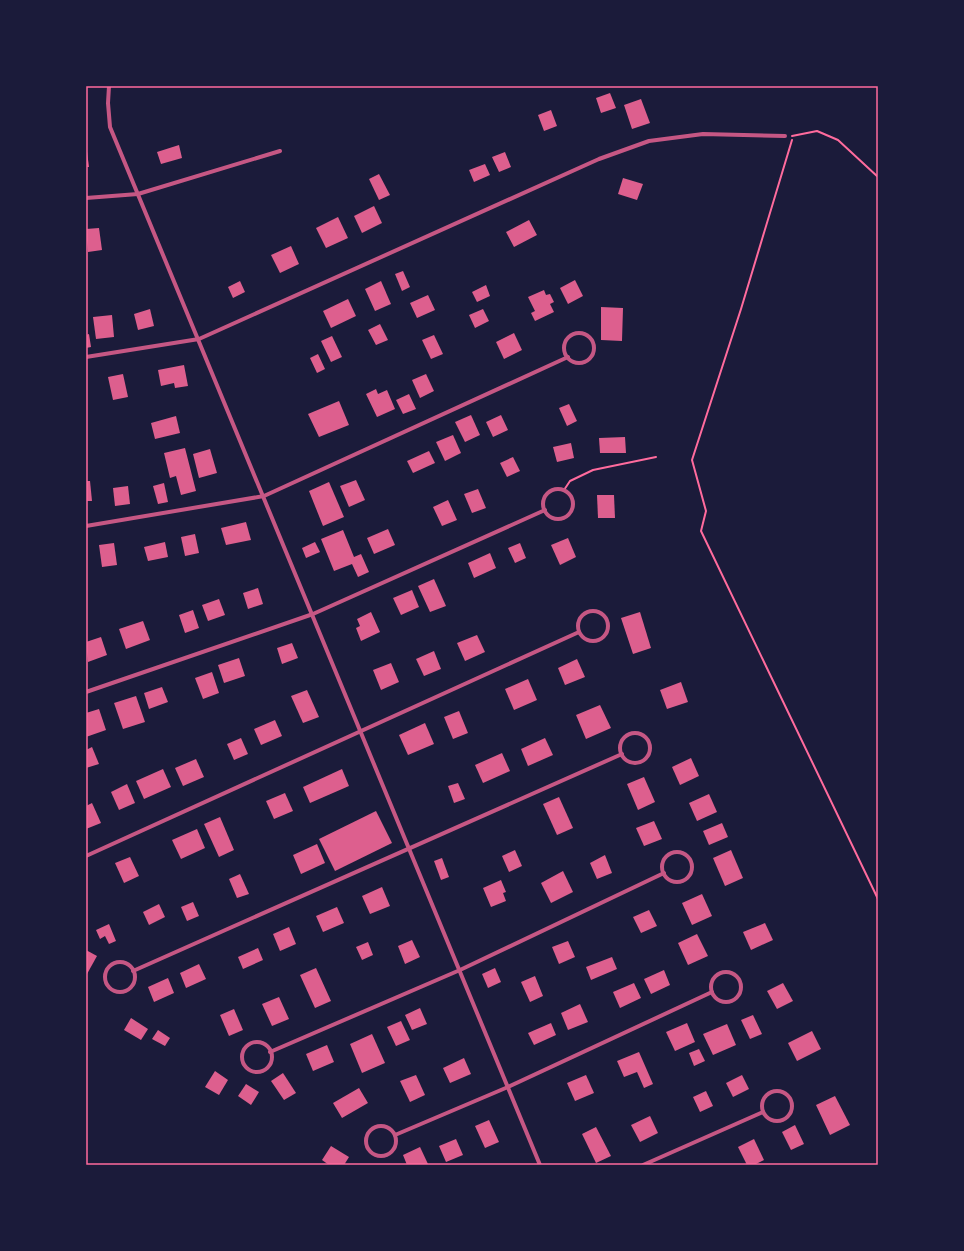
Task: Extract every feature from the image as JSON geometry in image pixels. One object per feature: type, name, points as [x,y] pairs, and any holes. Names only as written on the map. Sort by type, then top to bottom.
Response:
[{"type":"street","points":[[108,86],[110,127],[362,732],[540,1165]]},
{"type":"street","points":[[86,357],[199,339],[599,159],[649,141],[703,134],[785,136]]},
{"type":"street","points":[[86,198],[138,194],[280,151]]},
{"type":"street","points":[[581,334],[591,339],[594,350],[588,360],[577,363],[568,357],[564,346],[570,336],[581,334]]},
{"type":"street","points":[[86,526],[264,496],[568,357]]},
{"type":"street","points":[[556,489],[564,490],[570,495],[573,502],[570,513],[564,518],[556,519],[549,516],[545,510],[544,498],[549,492],[556,489]]},
{"type":"street","points":[[86,692],[313,614],[545,510]]},
{"type":"street","points":[[587,612],[599,612],[607,620],[607,632],[599,640],[588,640],[579,632],[580,621],[587,612]]},
{"type":"street","points":[[86,856],[362,732],[579,632]]},
{"type":"street","points":[[629,734],[641,734],[649,742],[649,753],[641,762],[630,762],[622,754],[622,742],[629,734]]},
{"type":"street","points":[[133,972],[622,754]]},
{"type":"street","points":[[683,853],[691,861],[691,873],[683,881],[672,881],[664,873],[664,862],[672,854],[683,853]]},
{"type":"street","points":[[270,1052],[460,970],[664,873]]},
{"type":"street","points":[[114,964],[125,964],[133,972],[134,983],[126,991],[114,991],[106,983],[106,972],[114,964]]},
{"type":"street","points":[[720,973],[732,973],[740,981],[740,992],[732,1000],[720,1000],[712,992],[712,981],[720,973]]},
{"type":"street","points":[[395,1135],[508,1087],[712,992]]},
{"type":"street","points":[[251,1044],[262,1044],[270,1052],[271,1063],[263,1071],[251,1071],[243,1063],[243,1052],[251,1044]]},
{"type":"street","points":[[771,1092],[782,1092],[790,1100],[790,1112],[783,1119],[771,1120],[763,1112],[763,1100],[771,1092]]},
{"type":"street","points":[[643,1165],[763,1112]]},
{"type":"street","points":[[375,1128],[386,1128],[395,1135],[394,1147],[386,1155],[375,1155],[367,1147],[367,1136],[375,1128]]},
{"type":"path","points":[[785,136],[818,131],[838,140],[878,177]]},
{"type":"path","points":[[793,135],[741,309],[692,460],[706,511],[701,531],[878,899]]},
{"type":"path","points":[[564,490],[570,481],[593,470],[656,457]]},
{"type":"building","points":[[610,93],[616,108],[601,113],[596,98]]},
{"type":"building","points":[[641,99],[650,123],[632,129],[624,105]]},
{"type":"building","points":[[551,110],[557,126],[544,131],[538,115]]},
{"type":"building","points":[[86,144],[89,167],[86,167]]},
{"type":"building","points":[[179,145],[182,158],[161,164],[157,152]]},
{"type":"building","points":[[505,152],[511,167],[499,172],[492,157]]},
{"type":"building","points":[[485,164],[490,175],[474,182],[469,170]]},
{"type":"building","points":[[379,174],[390,195],[379,200],[369,179]]},
{"type":"building","points":[[623,178],[643,184],[637,200],[618,194]]},
{"type":"building","points":[[374,206],[382,223],[362,233],[354,216]]},
{"type":"building","points":[[338,217],[348,238],[326,248],[316,228]]},
{"type":"building","points":[[529,220],[537,235],[514,247],[506,232]]},
{"type":"building","points":[[99,228],[102,250],[88,252],[86,229]]},
{"type":"building","points":[[291,246],[299,264],[280,273],[271,255]]},
{"type":"building","points":[[403,271],[410,287],[402,291],[395,274]]},
{"type":"building","points":[[575,280],[583,296],[568,304],[560,288]]},
{"type":"building","points":[[240,281],[245,292],[233,298],[228,287]]},
{"type":"building","points":[[381,281],[391,304],[375,311],[365,289]]},
{"type":"building","points":[[486,285],[490,296],[477,302],[472,292]]},
{"type":"building","points":[[544,290],[546,295],[550,294],[554,302],[550,304],[554,312],[535,321],[531,313],[535,311],[528,297]]},
{"type":"building","points":[[428,295],[435,310],[417,318],[410,303]]},
{"type":"building","points":[[348,299],[356,316],[331,328],[323,311]]},
{"type":"building","points":[[601,307],[623,308],[622,341],[601,340]]},
{"type":"building","points":[[150,309],[154,326],[138,330],[134,314]]},
{"type":"building","points":[[483,309],[489,321],[475,328],[469,315]]},
{"type":"building","points":[[112,315],[114,337],[96,339],[93,317]]},
{"type":"building","points":[[380,324],[388,340],[376,345],[368,330]]},
{"type":"building","points":[[514,333],[522,350],[504,359],[496,342]]},
{"type":"building","points":[[89,334],[91,347],[86,348],[86,335]]},
{"type":"building","points":[[434,335],[443,354],[431,359],[422,340]]},
{"type":"building","points":[[332,336],[342,357],[331,362],[321,341]]},
{"type":"building","points":[[318,354],[325,369],[317,373],[310,358]]},
{"type":"building","points":[[184,365],[188,386],[175,388],[174,383],[161,386],[158,370]]},
{"type":"building","points":[[123,374],[128,397],[113,400],[108,377]]},
{"type":"building","points":[[426,374],[434,391],[420,398],[412,380]]},
{"type":"building","points":[[376,389],[378,394],[387,390],[395,409],[377,417],[366,394]]},
{"type":"building","points":[[409,394],[416,409],[403,414],[396,400]]},
{"type":"building","points":[[339,401],[349,425],[319,437],[308,414]]},
{"type":"building","points":[[569,404],[577,421],[567,426],[559,408]]},
{"type":"building","points":[[471,415],[480,435],[465,442],[455,422]]},
{"type":"building","points":[[501,415],[508,430],[493,437],[486,422]]},
{"type":"building","points":[[176,416],[180,433],[155,439],[151,423]]},
{"type":"building","points":[[453,435],[461,453],[445,461],[436,442]]},
{"type":"building","points":[[625,437],[626,453],[600,453],[599,438]]},
{"type":"building","points":[[571,443],[574,458],[557,462],[553,447]]},
{"type":"building","points":[[185,448],[196,491],[181,495],[176,476],[170,478],[164,453]]},
{"type":"building","points":[[210,449],[217,473],[199,478],[193,454]]},
{"type":"building","points":[[429,451],[435,463],[413,473],[407,461]]},
{"type":"building","points":[[513,457],[520,471],[507,477],[500,463]]},
{"type":"building","points":[[356,480],[365,500],[349,507],[340,486]]},
{"type":"building","points":[[86,481],[90,481],[92,501],[86,501]]},
{"type":"building","points":[[329,482],[344,517],[323,526],[309,491]]},
{"type":"building","points":[[164,483],[168,502],[158,504],[153,486]]},
{"type":"building","points":[[128,486],[130,504],[115,506],[113,488]]},
{"type":"building","points":[[478,489],[486,508],[472,513],[464,494]]},
{"type":"building","points":[[597,495],[614,495],[615,518],[598,518]]},
{"type":"building","points":[[448,500],[457,520],[442,526],[433,507]]},
{"type":"building","points":[[246,522],[251,540],[226,545],[221,528]]},
{"type":"building","points":[[388,529],[395,545],[374,554],[367,538]]},
{"type":"building","points":[[343,530],[354,557],[361,554],[369,572],[358,577],[352,564],[334,571],[321,539]]},
{"type":"building","points":[[195,534],[199,553],[185,556],[181,537]]},
{"type":"building","points":[[568,538],[576,557],[560,565],[551,545]]},
{"type":"building","points":[[165,542],[168,557],[148,561],[144,547]]},
{"type":"building","points":[[315,542],[320,552],[306,558],[302,548]]},
{"type":"building","points":[[114,543],[117,565],[102,567],[99,545]]},
{"type":"building","points":[[520,543],[526,558],[515,563],[508,548]]},
{"type":"building","points":[[490,553],[496,568],[474,578],[468,563]]},
{"type":"building","points":[[434,579],[446,606],[430,612],[418,586]]},
{"type":"building","points":[[258,588],[263,604],[248,609],[243,593]]},
{"type":"building","points":[[412,590],[419,607],[401,615],[393,598]]},
{"type":"building","points":[[219,599],[225,615],[208,621],[202,605]]},
{"type":"building","points":[[193,610],[199,628],[185,633],[179,615]]},
{"type":"building","points":[[371,612],[380,632],[361,641],[356,628],[360,626],[357,619]]},
{"type":"building","points":[[640,612],[651,648],[633,654],[621,618]]},
{"type":"building","points":[[143,621],[150,640],[126,649],[119,629]]},
{"type":"building","points":[[477,635],[485,652],[465,661],[457,643]]},
{"type":"building","points":[[101,637],[107,655],[88,662],[86,642]]},
{"type":"building","points":[[292,643],[298,658],[282,664],[277,648]]},
{"type":"building","points":[[434,651],[441,669],[424,676],[416,659]]},
{"type":"building","points":[[239,658],[245,676],[224,683],[218,665]]},
{"type":"building","points":[[577,659],[585,677],[565,685],[558,668]]},
{"type":"building","points":[[391,663],[399,682],[381,690],[373,670]]},
{"type":"building","points":[[212,672],[219,693],[203,699],[195,678]]},
{"type":"building","points":[[528,679],[537,700],[514,710],[505,689]]},
{"type":"building","points":[[681,682],[688,702],[667,709],[660,690]]},
{"type":"building","points":[[162,687],[168,702],[149,709],[144,693]]},
{"type":"building","points":[[307,690],[319,717],[303,723],[291,696]]},
{"type":"building","points":[[136,696],[145,722],[123,729],[114,703]]},
{"type":"building","points":[[600,705],[611,728],[586,739],[576,715]]},
{"type":"building","points":[[99,709],[106,730],[86,737],[86,713]]},
{"type":"building","points":[[459,711],[468,733],[453,739],[444,717]]},
{"type":"building","points":[[275,720],[282,736],[261,745],[254,729]]},
{"type":"building","points":[[425,723],[434,744],[408,755],[399,735]]},
{"type":"building","points":[[241,738],[248,754],[234,760],[227,744]]},
{"type":"building","points":[[545,738],[553,755],[528,766],[521,749]]},
{"type":"building","points":[[92,747],[99,764],[86,768],[86,750]]},
{"type":"building","points":[[502,753],[510,771],[483,783],[475,765]]},
{"type":"building","points":[[691,758],[699,776],[680,785],[672,767]]},
{"type":"building","points":[[196,759],[204,777],[183,786],[175,768]]},
{"type":"building","points":[[163,769],[171,787],[144,799],[136,781]]},
{"type":"building","points":[[342,769],[349,786],[310,803],[303,787]]},
{"type":"building","points":[[644,777],[655,802],[638,810],[627,784]]},
{"type":"building","points":[[458,783],[465,799],[454,803],[448,786]]},
{"type":"building","points":[[127,784],[135,803],[119,810],[111,792]]},
{"type":"building","points":[[285,793],[293,811],[274,819],[266,801]]},
{"type":"building","points":[[709,794],[717,812],[697,821],[689,803]]},
{"type":"building","points":[[559,797],[573,828],[557,835],[543,804]]},
{"type":"building","points":[[92,803],[101,823],[86,829],[86,806]]},
{"type":"building","points":[[376,811],[392,843],[335,871],[319,839]]},
{"type":"building","points":[[220,817],[234,850],[219,857],[204,824]]},
{"type":"building","points":[[654,821],[662,839],[644,846],[636,828]]},
{"type":"building","points":[[722,823],[728,837],[709,845],[703,831]]},
{"type":"building","points":[[197,829],[205,848],[181,859],[172,840]]},
{"type":"building","points":[[317,844],[325,863],[301,874],[293,855]]},
{"type":"building","points":[[515,850],[522,866],[509,872],[502,856]]},
{"type":"building","points":[[731,850],[743,878],[725,886],[713,858]]},
{"type":"building","points":[[605,855],[612,873],[597,879],[590,863]]},
{"type":"building","points":[[130,857],[139,876],[124,883],[115,863]]},
{"type":"building","points":[[442,858],[449,877],[441,880],[434,861]]},
{"type":"building","points":[[563,871],[573,892],[551,903],[541,883]]},
{"type":"building","points":[[240,874],[249,894],[237,898],[229,879]]},
{"type":"building","points":[[501,880],[506,892],[503,893],[506,901],[491,907],[483,888]]},
{"type":"building","points":[[382,887],[390,906],[370,914],[362,896]]},
{"type":"building","points":[[702,894],[712,916],[692,925],[682,903]]},
{"type":"building","points":[[193,902],[199,916],[187,921],[181,907]]},
{"type":"building","points":[[159,904],[165,917],[149,925],[143,912]]},
{"type":"building","points":[[337,907],[344,923],[323,932],[316,916]]},
{"type":"building","points":[[649,910],[657,926],[641,933],[633,917]]},
{"type":"building","points":[[765,923],[773,940],[751,950],[743,932]]},
{"type":"building","points":[[109,924],[116,941],[109,944],[105,936],[100,939],[96,930]]},
{"type":"building","points":[[289,927],[296,944],[280,951],[273,934]]},
{"type":"building","points":[[697,934],[708,956],[688,965],[678,943]]},
{"type":"building","points":[[412,940],[420,957],[405,964],[398,946]]},
{"type":"building","points":[[568,941],[575,957],[559,964],[552,947]]},
{"type":"building","points":[[368,942],[373,955],[362,960],[356,947]]},
{"type":"building","points":[[258,948],[263,960],[243,969],[238,957]]},
{"type":"building","points":[[86,950],[97,956],[87,974],[86,974]]},
{"type":"building","points":[[612,957],[617,969],[591,980],[586,967]]},
{"type":"building","points":[[199,964],[206,979],[186,988],[180,973]]},
{"type":"building","points":[[316,968],[331,1001],[315,1008],[300,975]]},
{"type":"building","points":[[495,968],[501,982],[488,988],[482,974]]},
{"type":"building","points":[[664,970],[670,985],[651,994],[644,979]]},
{"type":"building","points":[[535,976],[543,996],[530,1002],[521,982]]},
{"type":"building","points":[[168,978],[174,993],[154,1002],[148,987]]},
{"type":"building","points":[[634,983],[641,998],[620,1008],[613,992]]},
{"type":"building","points":[[783,983],[793,1001],[777,1009],[767,991]]},
{"type":"building","points":[[279,997],[289,1019],[272,1026],[262,1004]]},
{"type":"building","points":[[580,1004],[588,1022],[568,1030],[561,1013]]},
{"type":"building","points":[[420,1008],[427,1024],[412,1030],[405,1015]]},
{"type":"building","points":[[234,1009],[243,1030],[229,1036],[220,1015]]},
{"type":"building","points":[[753,1015],[762,1034],[750,1039],[741,1020]]},
{"type":"building","points":[[131,1018],[148,1029],[141,1040],[124,1030]]},
{"type":"building","points":[[401,1021],[410,1040],[396,1046],[387,1027]]},
{"type":"building","points":[[551,1023],[556,1035],[534,1045],[528,1033]]},
{"type":"building","points":[[687,1023],[695,1042],[675,1051],[666,1032]]},
{"type":"building","points":[[727,1024],[736,1045],[713,1055],[703,1034]]},
{"type":"building","points":[[158,1030],[170,1038],[165,1046],[152,1039]]},
{"type":"building","points":[[812,1031],[821,1049],[797,1061],[788,1043]]},
{"type":"building","points":[[372,1034],[385,1063],[362,1073],[350,1044]]},
{"type":"building","points":[[327,1045],[334,1062],[313,1071],[306,1054]]},
{"type":"building","points":[[699,1049],[705,1061],[694,1066],[689,1053]]},
{"type":"building","points":[[639,1052],[653,1084],[644,1088],[637,1072],[624,1077],[617,1061]]},
{"type":"building","points":[[464,1058],[471,1074],[450,1083],[443,1068]]},
{"type":"building","points":[[215,1071],[228,1080],[219,1095],[205,1087]]},
{"type":"building","points":[[283,1073],[296,1093],[284,1100],[271,1081]]},
{"type":"building","points":[[416,1075],[425,1095],[410,1102],[400,1081]]},
{"type":"building","points":[[586,1075],[594,1093],[575,1101],[567,1083]]},
{"type":"building","points":[[742,1075],[749,1089],[733,1097],[726,1083]]},
{"type":"building","points":[[246,1084],[259,1092],[251,1105],[238,1096]]},
{"type":"building","points":[[359,1088],[368,1103],[342,1118],[333,1103]]},
{"type":"building","points":[[706,1091],[713,1106],[700,1112],[693,1097]]},
{"type":"building","points":[[835,1096],[850,1125],[830,1135],[816,1105]]},
{"type":"building","points":[[650,1116],[658,1133],[640,1142],[631,1125]]},
{"type":"building","points":[[489,1120],[499,1142],[485,1148],[475,1126]]},
{"type":"building","points":[[795,1125],[804,1144],[791,1150],[782,1132]]},
{"type":"building","points":[[596,1127],[611,1156],[596,1163],[582,1134]]},
{"type":"building","points":[[456,1139],[463,1155],[446,1162],[439,1146]]},
{"type":"building","points":[[754,1139],[764,1160],[754,1165],[747,1165],[738,1147]]},
{"type":"building","points":[[331,1146],[349,1157],[344,1165],[329,1165],[322,1160]]},
{"type":"building","points":[[420,1147],[428,1164],[407,1165],[403,1155]]}]
